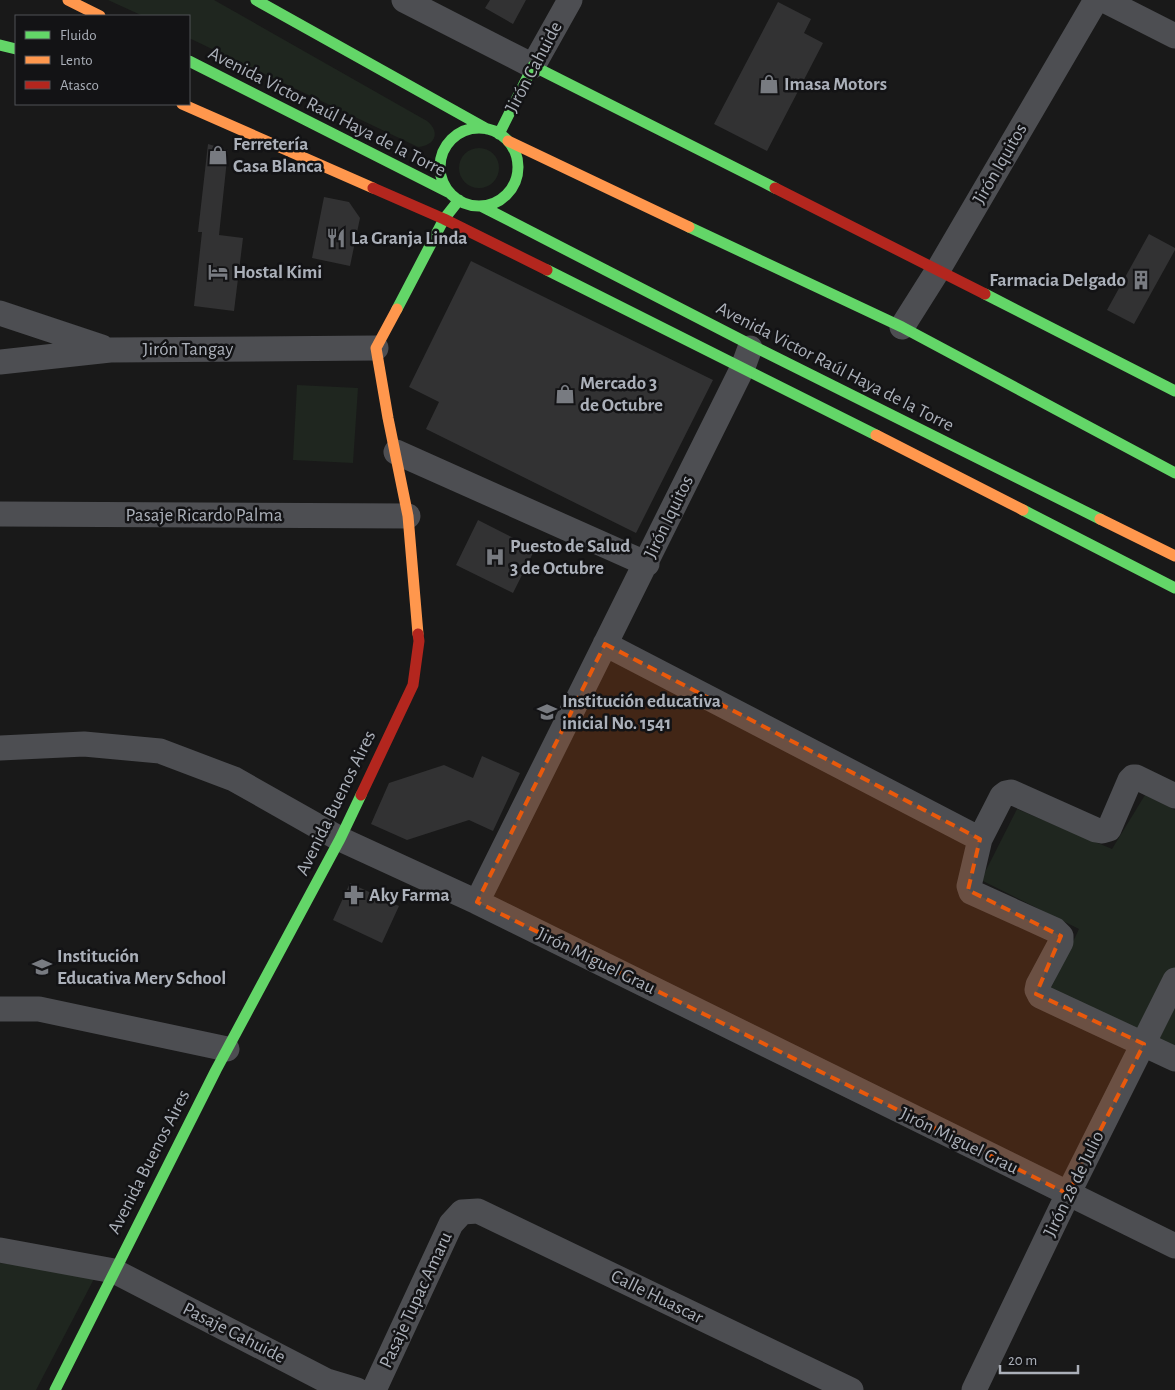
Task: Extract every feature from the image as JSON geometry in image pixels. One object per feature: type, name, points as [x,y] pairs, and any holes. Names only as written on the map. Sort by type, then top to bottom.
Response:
[{"type":"main road","points":[[68,0],[98,15]]},
{"type":"main road","points":[[256,0],[487,129],[902,327],[1175,472]]},
{"type":"main road","points":[[0,45],[15,49]]},
{"type":"main road","name":"Avenida Victor Raúl Haya de la Torre","points":[[190,62],[455,197]]},
{"type":"main road","points":[[533,66],[1175,390]]},
{"type":"main road","name":"Jirón Cahuide","points":[[504,137],[533,66]]},
{"type":"main road","points":[[184,105],[444,218],[747,356],[1175,588]]},
{"type":"main road","points":[[487,129],[473,128],[459,133],[449,142],[442,154],[440,168],[442,182],[455,197],[466,204],[481,206],[493,203],[504,196],[512,187],[517,176],[518,164],[515,152],[504,137]]},
{"type":"main road","points":[[376,348],[455,197]]},
{"type":"main road","name":"Avenida Victor Raúl Haya de la Torre","points":[[481,206],[747,356],[1175,556]]},
{"type":"main road","name":"Avenida Buenos Aires","points":[[55,1390],[227,1049],[340,839],[414,685],[418,641],[408,516],[376,348]]},
{"type":"street","points":[[404,0],[533,66]]},
{"type":"street","name":"Jirón Cahuide","points":[[533,66],[570,0]]},
{"type":"street","name":"Jirón Iquitos","points":[[902,327],[938,270],[1096,0]]},
{"type":"street","points":[[1104,0],[1175,36]]},
{"type":"street","points":[[0,313],[110,350]]},
{"type":"street","name":"Jirón Tangay","points":[[0,362],[110,350],[376,348]]},
{"type":"street","name":"Jirón Iquitos","points":[[477,902],[646,564],[747,356]]},
{"type":"street","points":[[396,452],[646,564]]},
{"type":"street","name":"Pasaje Ricardo Palma","points":[[0,514],[408,516]]},
{"type":"street","points":[[605,644],[980,839]]},
{"type":"street","name":"Jirón Miguel Grau","points":[[0,748],[84,744],[160,751],[234,779],[340,839],[477,902],[1175,1246]]},
{"type":"street","points":[[1175,796],[1133,777],[1109,829],[1102,831],[1011,792],[1006,793],[1002,796],[980,839],[969,886],[971,892],[1055,930],[1061,936],[1061,942],[1038,985],[1037,990],[1040,996],[1175,1059]]},
{"type":"street","name":"Jirón 28 de Julio","points":[[974,1390],[1068,1194],[1175,980]]},
{"type":"street","points":[[0,1008],[39,1009],[227,1049]]},
{"type":"street","name":"Calle Huascar","points":[[462,1212],[478,1211],[850,1390]]},
{"type":"street","name":"Pasaje Tupac Amaru","points":[[374,1390],[451,1224],[462,1212]]},
{"type":"street","name":"Pasaje Cahuide","points":[[0,1250],[114,1271],[325,1386],[357,1390]]},
{"type":"highlighted area","points":[[605,644],[980,839],[968,890],[1061,936],[1036,994],[1144,1044],[1068,1194],[477,902]]},
{"type":"shaded area","points":[[108,0],[214,0],[427,121],[434,130],[434,138],[429,144],[418,147],[190,38],[190,15],[141,15]]},
{"type":"shaded area","points":[[483,148],[490,151],[496,157],[499,168],[498,176],[490,185],[483,188],[475,188],[468,185],[460,176],[459,164],[462,157],[471,149]]},
{"type":"shaded area","points":[[297,385],[358,388],[353,463],[293,460]]},
{"type":"shaded area","points":[[1145,795],[1175,810],[1175,1048],[1050,990],[1079,929],[981,880],[1017,809],[1112,849]]},
{"type":"shaded area","points":[[0,1263],[96,1275],[36,1390],[0,1390]]},
{"type":"building","points":[[490,0],[526,0],[513,24],[485,8]]},
{"type":"building","name":"Imasa Motors","points":[[778,2],[811,19],[804,33],[823,43],[767,151],[714,124]]},
{"type":"building","name":"Hostal Kimi","points":[[208,144],[228,150],[219,235],[243,238],[234,311],[194,306],[202,232],[198,232]]},
{"type":"building","name":"La Granja Linda","points":[[324,197],[349,202],[360,218],[350,266],[312,258]]},
{"type":"building","name":"Farmacia Delgado","points":[[1149,234],[1175,248],[1175,250],[1134,324],[1107,310]]},
{"type":"building","name":"Mercado 3 de Octubre","points":[[471,261],[713,380],[636,533],[426,429],[439,402],[409,387]]},
{"type":"building","name":"Puesto de Salud 3 de Octubre","points":[[478,520],[535,549],[513,593],[456,565]]},
{"type":"building","points":[[482,756],[520,773],[493,831],[469,820],[407,840],[371,824],[389,783],[444,765],[473,778]]},
{"type":"building","points":[[350,883],[399,906],[382,943],[333,920]]},
{"type":"traffic: fast","points":[[256,0],[487,129]]},
{"type":"traffic: fast","points":[[0,45],[15,49]]},
{"type":"traffic: fast","points":[[190,62],[450,193]]},
{"type":"traffic: fast","points":[[499,134],[533,66],[775,188]]},
{"type":"traffic: fast","points":[[479,128],[494,131],[506,140],[515,152],[518,167],[515,182],[506,194],[494,203],[479,206],[464,203],[452,194],[443,182],[440,167],[443,152],[452,140],[464,131],[479,128]]},
{"type":"traffic: fast","points":[[397,309],[444,219],[459,200]]},
{"type":"traffic: fast","points":[[481,206],[751,345],[1100,519]]},
{"type":"traffic: fast","points":[[689,227],[902,327],[1175,473]]},
{"type":"traffic: fast","points":[[547,270],[876,435]]},
{"type":"traffic: fast","points":[[985,294],[1175,391]]},
{"type":"traffic: fast","points":[[1023,510],[1175,588]]},
{"type":"traffic: fast","points":[[55,1390],[216,1070],[340,839],[361,795]]},
{"type":"traffic: slow","points":[[68,0],[98,15]]},
{"type":"traffic: slow","points":[[184,105],[373,188]]},
{"type":"traffic: slow","points":[[508,141],[689,227]]},
{"type":"traffic: slow","points":[[397,309],[376,348],[408,516],[418,634]]},
{"type":"traffic: slow","points":[[876,435],[1023,510]]},
{"type":"traffic: slow","points":[[1100,519],[1175,556]]},
{"type":"traffic: jam","points":[[373,188],[444,219],[547,270]]},
{"type":"traffic: jam","points":[[775,188],[985,294]]},
{"type":"traffic: jam","points":[[361,795],[413,685],[419,641],[418,634]]},
{"type":"place","name":"Imasa Motors","points":[[769,84]]},
{"type":"place","name":"Ferretería Casa Blanca","points":[[218,155]]},
{"type":"place","name":"La Granja Linda","points":[[336,238]]},
{"type":"place","name":"Hostal Kimi","points":[[218,272]]},
{"type":"place","name":"Farmacia Delgado","points":[[1141,280]]},
{"type":"place","name":"Mercado 3 de Octubre","points":[[565,394]]},
{"type":"place","name":"Puesto de Salud 3 de Octubre","points":[[495,557]]},
{"type":"place","name":"Institución educativa inicial No. 1541","points":[[547,712]]},
{"type":"place","name":"Aky Farma","points":[[354,895]]},
{"type":"place","name":"Institución Educativa Mery School","points":[[42,967]]}]
